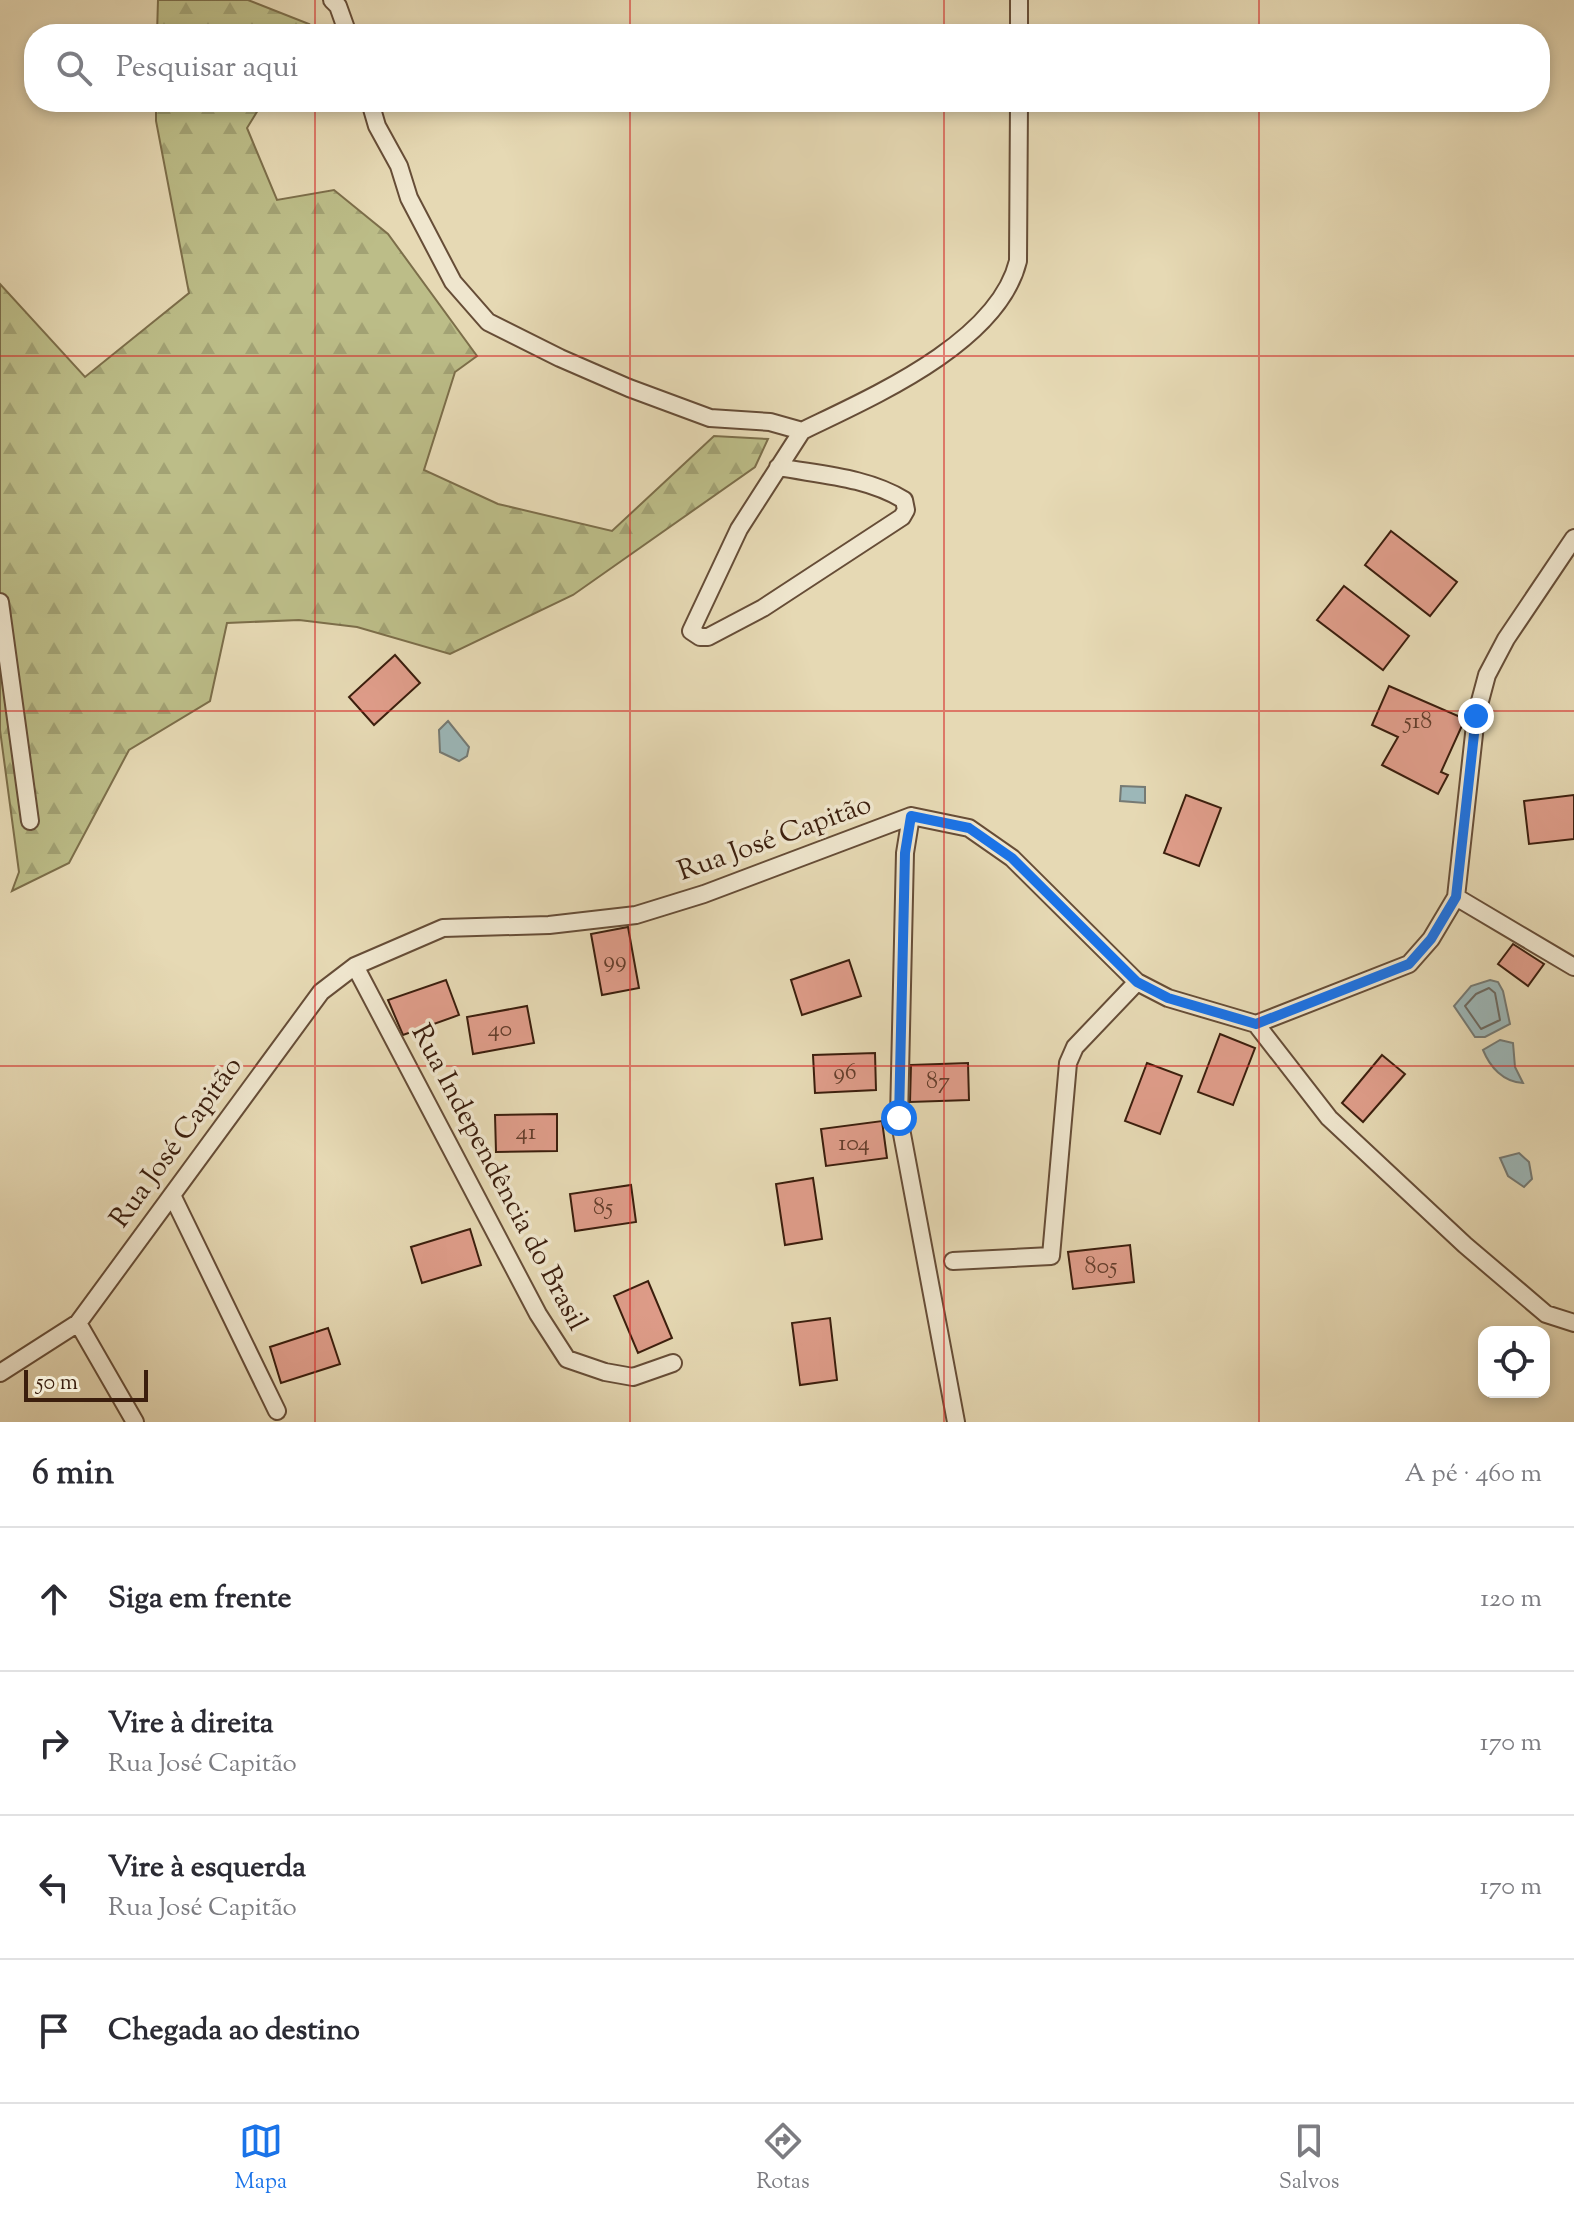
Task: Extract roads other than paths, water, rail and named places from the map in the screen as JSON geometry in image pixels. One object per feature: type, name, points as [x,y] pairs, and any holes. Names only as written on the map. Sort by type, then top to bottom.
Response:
[{"type":"street","points":[[332,0],[338,6],[344,24]]},
{"type":"street","points":[[1019,0],[1019,24]]},
{"type":"street","points":[[373,112],[377,126],[399,166],[409,198],[453,282],[488,322],[629,388],[710,418],[770,422],[802,431]]},
{"type":"street","points":[[778,467],[851,479],[888,491],[904,500],[906,510],[902,517],[763,608],[708,637],[700,637],[691,631],[739,529],[778,467],[802,431],[898,384],[957,345],[999,303],[1014,280],[1018,261],[1019,112]]},
{"type":"street","points":[[1574,538],[1506,639],[1487,675],[1476,716],[1456,897],[1431,939],[1409,964],[1256,1024],[1340,1129],[1465,1245],[1546,1314],[1574,1323]]},
{"type":"street","points":[[0,602],[30,821]]},
{"type":"street","points":[[911,816],[905,853],[899,1118],[956,1422]]},
{"type":"street","name":"Rua José Capitão","points":[[0,1373],[78,1323],[321,992],[355,966],[443,928],[549,925],[636,915],[704,894],[911,816],[969,828],[1012,858],[1137,982],[1168,998],[1256,1024]]},
{"type":"street","points":[[1456,897],[1574,967]]},
{"type":"street","name":"Rua Independência do Brasil","points":[[355,966],[538,1314],[567,1359],[605,1372],[633,1377],[673,1363]]},
{"type":"street","points":[[953,1261],[1051,1256],[1068,1063],[1075,1047],[1137,982]]},
{"type":"street","points":[[172,1195],[277,1411]]},
{"type":"street","points":[[78,1323],[135,1422]]},
{"type":"water","points":[[448,721],[469,747],[467,756],[459,761],[440,752],[439,730]]},
{"type":"water","points":[[1121,786],[1145,787],[1145,803],[1120,801]]},
{"type":"water","points":[[1490,980],[1498,982],[1503,991],[1510,1024],[1485,1037],[1475,1037],[1454,1006],[1471,986]]},
{"type":"water","points":[[1500,1040],[1513,1043],[1515,1067],[1523,1083],[1503,1077],[1486,1056],[1483,1050]]},
{"type":"water","points":[[1519,1153],[1529,1162],[1532,1179],[1524,1187],[1508,1176],[1500,1158]]}]
